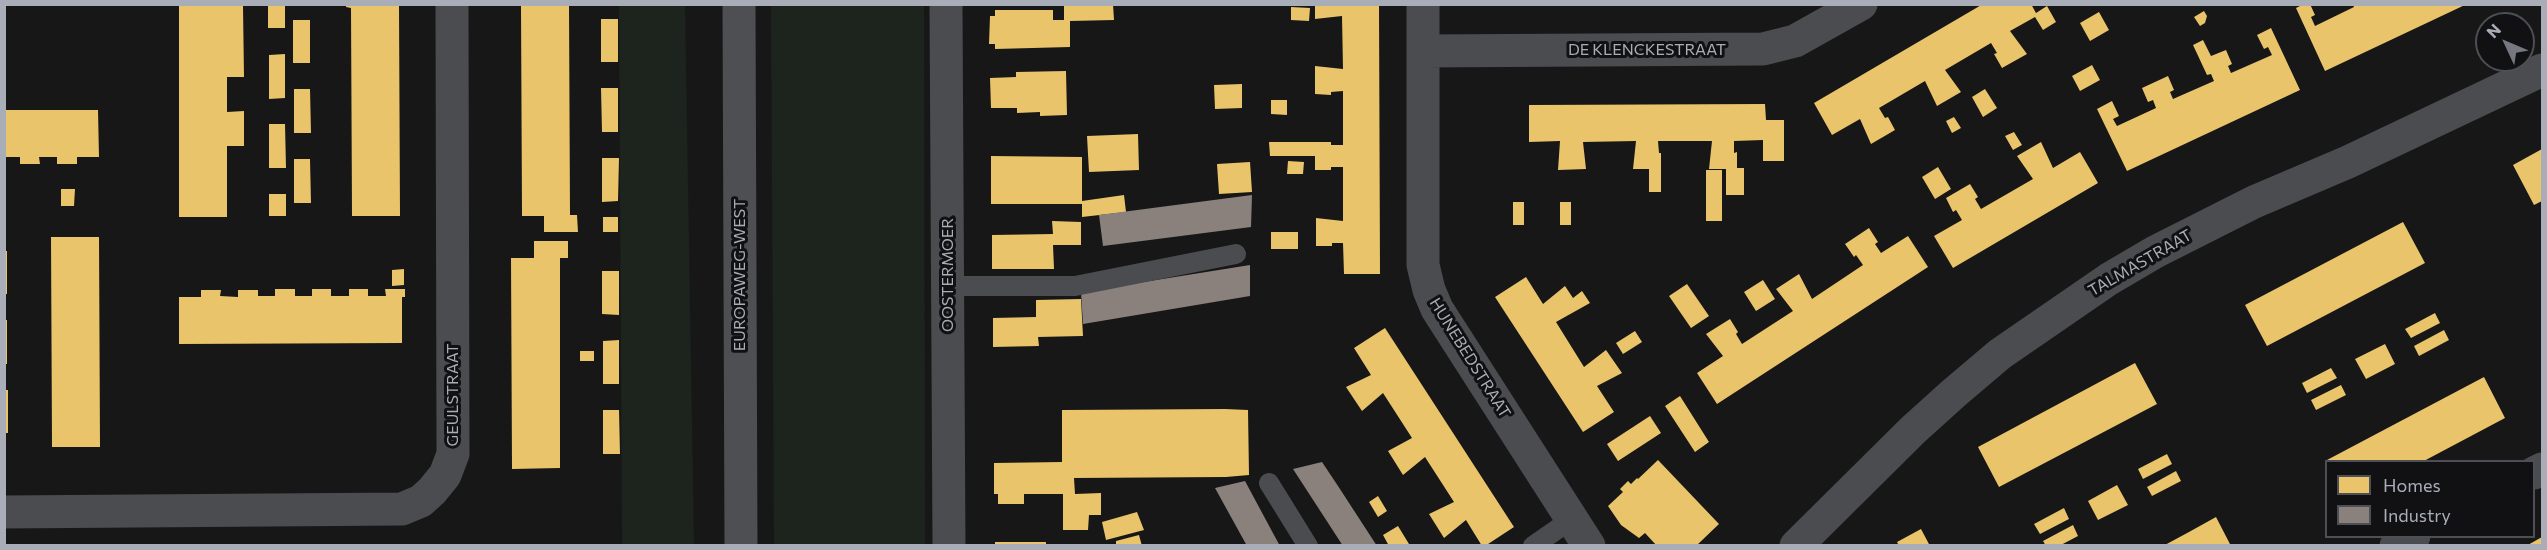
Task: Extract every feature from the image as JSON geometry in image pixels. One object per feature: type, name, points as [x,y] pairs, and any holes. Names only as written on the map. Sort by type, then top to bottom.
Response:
[{"type":"main road","name":"EUROPAWEG-WEST","points":[[739,4],[741,546]]},
{"type":"street","name":"GEULSTRAAT","points":[[4,512],[402,509],[421,501],[432,491],[445,475],[453,454],[452,4]]},
{"type":"street","name":"OOSTERMOER","points":[[946,4],[949,546]]},
{"type":"street","name":"HUNEBEDSTRAAT","points":[[1423,4],[1424,265],[1429,290],[1437,309],[1581,532]]},
{"type":"street","name":"DE KLENCKESTRAAT","points":[[1423,51],[1763,49],[1795,41],[1861,4]]},
{"type":"street","name":"TALMASTRAAT","points":[[1796,546],[1913,430],[1954,393],[2007,349],[2109,279],[2155,252],[2254,202],[2348,162],[2542,70]]},
{"type":"street","points":[[2396,546],[2412,538]]},
{"type":"lane","points":[[948,286],[1075,286],[1236,254]]},
{"type":"lane","points":[[1269,483],[1308,546]]},
{"type":"lane","points":[[1533,546],[1581,532]]},
{"type":"shaded area","points":[[619,5],[685,5],[694,545],[622,545]]},
{"type":"shaded area","points":[[771,5],[924,5],[925,545],[774,545]]},
{"type":"building: Homes","points":[[1064,4],[1113,4],[1114,20],[1070,21],[1070,47],[995,49],[995,44],[989,44],[990,16],[995,16],[995,10],[1053,10],[1053,20],[1064,20]]},
{"type":"building: Homes","points":[[1315,4],[1379,4],[1380,274],[1344,274],[1343,243],[1316,246],[1316,218],[1343,221],[1343,167],[1315,170],[1315,156],[1270,156],[1269,142],[1331,142],[1331,145],[1343,145],[1343,91],[1331,92],[1331,95],[1315,94],[1315,66],[1343,69],[1342,16],[1315,19]]},
{"type":"building: Homes","points":[[1983,4],[2031,4],[2036,13],[2047,6],[2056,22],[2043,30],[2035,17],[2010,31],[2027,54],[2002,68],[1991,43],[1945,70],[1961,92],[1937,106],[1925,81],[1879,108],[1885,118],[1888,117],[1895,130],[1871,144],[1860,119],[1832,135],[1814,103]]},
{"type":"building: Homes","points":[[2310,4],[2315,15],[2311,17],[2315,26],[2354,7],[2353,4],[2467,4],[2325,71],[2296,8]]},
{"type":"building: Homes","points":[[346,5],[399,6],[400,216],[352,216],[351,8]]},
{"type":"building: Homes","points":[[521,5],[569,5],[570,215],[577,215],[578,232],[544,232],[544,216],[522,216]]},
{"type":"building: Homes","points":[[179,6],[243,6],[244,77],[227,77],[227,112],[244,111],[244,146],[227,146],[227,217],[179,217]]},
{"type":"building: Homes","points":[[268,6],[285,6],[285,28],[268,28]]},
{"type":"building: Homes","points":[[1291,7],[1310,8],[1309,21],[1291,20]]},
{"type":"building: Homes","points":[[2204,11],[2207,16],[2205,23],[2200,26],[2194,17]]},
{"type":"building: Homes","points":[[2099,12],[2109,30],[2090,41],[2080,23]]},
{"type":"building: Homes","points":[[601,19],[618,19],[618,62],[601,62]]},
{"type":"building: Homes","points":[[293,20],[310,20],[310,63],[293,63]]},
{"type":"building: Homes","points":[[2271,28],[2300,90],[2127,171],[2097,109],[2112,101],[2119,116],[2113,119],[2117,126],[2156,108],[2153,100],[2148,102],[2142,88],[2168,76],[2174,90],[2170,92],[2173,99],[2214,81],[2211,74],[2207,75],[2193,45],[2203,40],[2211,56],[2226,50],[2232,64],[2228,66],[2231,73],[2272,55],[2268,47],[2264,49],[2257,35]]},
{"type":"building: Homes","points":[[285,54],[285,98],[269,99],[269,55]]},
{"type":"building: Homes","points":[[2092,65],[2100,80],[2080,91],[2072,76]]},
{"type":"building: Homes","points":[[1066,71],[1067,115],[1040,116],[1040,112],[1017,113],[1017,108],[991,108],[990,78],[1016,77],[1016,72]]},
{"type":"building: Homes","points":[[1242,84],[1242,108],[1215,109],[1214,85]]},
{"type":"building: Homes","points":[[601,88],[618,88],[618,132],[602,132]]},
{"type":"building: Homes","points":[[294,89],[310,89],[311,133],[294,133]]},
{"type":"building: Homes","points":[[1985,89],[1997,108],[1983,117],[1972,97]]},
{"type":"building: Homes","points":[[1271,100],[1287,100],[1287,115],[1271,114]]},
{"type":"building: Homes","points":[[1765,104],[1766,120],[1784,120],[1784,161],[1763,161],[1763,140],[1734,141],[1737,168],[1744,168],[1744,195],[1726,195],[1726,169],[1709,169],[1712,141],[1658,141],[1659,153],[1661,153],[1661,192],[1649,192],[1649,169],[1633,169],[1636,141],[1583,142],[1586,169],[1558,170],[1560,141],[1529,142],[1529,105]]},
{"type":"building: Homes","points":[[4,110],[98,110],[99,157],[77,157],[77,164],[57,164],[57,157],[39,157],[40,164],[20,164],[20,157],[4,157]]},
{"type":"building: Homes","points":[[1954,117],[1961,128],[1952,133],[1946,121]]},
{"type":"building: Homes","points":[[269,124],[285,124],[286,168],[269,168]]},
{"type":"building: Homes","points":[[2014,132],[2022,145],[2013,150],[2005,136]]},
{"type":"building: Homes","points":[[1138,134],[1139,170],[1089,172],[1087,136]]},
{"type":"building: Homes","points":[[2041,142],[2053,168],[2080,152],[2098,183],[1953,268],[1934,236],[1962,220],[1956,210],[1953,212],[1946,198],[1970,184],[1978,197],[1975,199],[1981,209],[2033,179],[2017,156]]},
{"type":"building: Homes","points":[[2542,149],[2542,201],[2534,205],[2513,165]]},
{"type":"building: Homes","points":[[991,156],[1082,157],[1082,201],[1124,195],[1126,212],[1082,217],[1082,204],[991,204]]},
{"type":"building: Homes","points":[[602,158],[619,158],[618,201],[602,202]]},
{"type":"building: Homes","points":[[294,159],[310,159],[311,203],[294,203]]},
{"type":"building: Homes","points":[[1288,161],[1304,162],[1303,174],[1287,174]]},
{"type":"building: Homes","points":[[1250,162],[1252,192],[1219,194],[1217,164]]},
{"type":"building: Homes","points":[[1938,167],[1951,189],[1935,199],[1922,177]]},
{"type":"building: Homes","points":[[1706,170],[1722,170],[1722,221],[1706,221]]},
{"type":"building: Homes","points":[[61,189],[75,189],[74,206],[61,206]]},
{"type":"building: Homes","points":[[269,194],[286,194],[286,216],[269,216]]},
{"type":"building: Homes","points":[[1513,202],[1524,202],[1524,225],[1513,225]]},
{"type":"building: Homes","points":[[1560,202],[1571,202],[1571,225],[1560,225]]},
{"type":"building: Homes","points":[[603,217],[618,217],[618,232],[603,232]]},
{"type":"building: Homes","points":[[1052,221],[1081,222],[1081,245],[1053,245],[1054,269],[992,269],[992,235],[1053,234]]},
{"type":"building: Homes","points":[[2403,222],[2425,263],[2267,346],[2245,305]]},
{"type":"building: Homes","points":[[1869,228],[1878,242],[1875,244],[1881,253],[1908,236],[1928,267],[1717,404],[1697,373],[1723,356],[1706,334],[1730,319],[1742,344],[1793,311],[1776,289],[1799,274],[1812,299],[1863,265],[1845,244]]},
{"type":"building: Homes","points":[[1271,232],[1298,232],[1298,249],[1271,249]]},
{"type":"building: Homes","points":[[51,237],[99,237],[100,447],[52,447]]},
{"type":"building: Homes","points":[[534,241],[568,241],[568,258],[560,258],[560,468],[512,469],[511,258],[534,258]]},
{"type":"building: Homes","points":[[4,251],[7,251],[7,294],[4,294]]},
{"type":"building: Homes","points":[[404,269],[404,285],[392,286],[392,270]]},
{"type":"building: Homes","points":[[602,271],[619,271],[619,315],[602,314]]},
{"type":"building: Homes","points":[[1526,277],[1543,304],[1565,286],[1573,298],[1582,291],[1590,303],[1556,322],[1584,367],[1606,350],[1622,373],[1597,386],[1614,412],[1583,432],[1495,297]]},
{"type":"building: Homes","points":[[1763,280],[1775,299],[1756,311],[1744,292]]},
{"type":"building: Homes","points":[[1687,284],[1709,316],[1691,328],[1669,296]]},
{"type":"building: Homes","points":[[275,289],[295,289],[295,296],[312,296],[312,289],[331,289],[331,296],[349,296],[349,289],[368,289],[368,296],[386,296],[385,289],[405,289],[405,297],[402,297],[402,343],[179,344],[179,297],[201,297],[201,290],[221,290],[220,296],[238,297],[238,290],[258,290],[258,296],[275,296]]},
{"type":"building: Homes","points":[[1081,299],[1083,336],[1038,337],[1039,346],[993,347],[993,318],[1036,317],[1036,300]]},
{"type":"building: Homes","points":[[2435,313],[2440,323],[2411,338],[2405,329]]},
{"type":"building: Homes","points":[[4,320],[7,320],[7,364],[4,364]]},
{"type":"building: Homes","points":[[1385,328],[1514,527],[1485,546],[1482,546],[1466,520],[1444,538],[1429,514],[1454,502],[1425,457],[1403,475],[1388,451],[1412,438],[1383,393],[1362,411],[1346,387],[1371,375],[1354,348]]},
{"type":"building: Homes","points":[[2444,330],[2449,340],[2419,356],[2414,346]]},
{"type":"building: Homes","points":[[1635,331],[1642,342],[1623,354],[1616,343]]},
{"type":"building: Homes","points":[[619,340],[619,384],[603,384],[603,341]]},
{"type":"building: Homes","points":[[2385,344],[2395,364],[2366,379],[2355,359]]},
{"type":"building: Homes","points":[[580,351],[594,351],[594,361],[580,361]]},
{"type":"building: Homes","points":[[2135,363],[2157,404],[1999,487],[1978,447]]},
{"type":"building: Homes","points":[[2331,368],[2337,378],[2307,393],[2302,383]]},
{"type":"building: Homes","points":[[2484,377],[2505,418],[2426,460],[2327,460]]},
{"type":"building: Homes","points":[[2341,385],[2346,395],[2316,410],[2311,400]]},
{"type":"building: Homes","points":[[5,390],[8,390],[8,433],[5,433]]},
{"type":"building: Homes","points":[[1680,396],[1709,442],[1695,452],[1665,406]]},
{"type":"building: Homes","points":[[603,410],[619,410],[620,454],[603,454]]},
{"type":"building: Homes","points":[[1062,410],[1248,410],[1249,475],[1074,478],[1075,494],[1101,493],[1101,515],[1089,515],[1088,530],[1063,530],[1063,494],[1024,494],[1024,504],[998,504],[998,494],[994,494],[994,463],[1062,462]]},
{"type":"building: Homes","points":[[1650,416],[1661,433],[1618,461],[1607,444]]},
{"type":"building: Homes","points":[[2167,454],[2172,464],[2143,479],[2138,469]]},
{"type":"building: Homes","points":[[1658,460],[1719,524],[1696,546],[1657,546],[1645,533],[1639,538],[1621,525],[1608,506],[1623,492],[1620,489],[1628,481],[1631,484]]},
{"type":"building: Homes","points":[[2176,471],[2181,481],[2152,496],[2147,487]]},
{"type":"building: Homes","points":[[2117,485],[2128,505],[2098,520],[2088,501]]},
{"type":"building: Homes","points":[[1378,496],[1387,511],[1378,517],[1369,502]]},
{"type":"building: Homes","points":[[2064,508],[2069,519],[2040,534],[2034,524]]},
{"type":"building: Homes","points":[[1137,512],[1144,530],[1106,540],[1102,522]]},
{"type":"building: Homes","points":[[2216,517],[2231,546],[2163,546],[2189,532]]},
{"type":"building: Homes","points":[[2073,525],[2078,536],[2059,546],[2046,546],[2043,541]]},
{"type":"building: Homes","points":[[1398,526],[1409,544],[1389,546],[1383,535]]},
{"type":"building: Homes","points":[[1921,529],[1930,546],[1899,546],[1897,542]]},
{"type":"building: Homes","points":[[1139,535],[1142,546],[1116,546],[1116,541]]},
{"type":"building: Homes","points":[[2542,537],[2542,546],[2526,546]]},
{"type":"building: Homes","points":[[995,542],[1046,542],[1046,546],[995,546]]},
{"type":"building: Industry","points":[[1252,195],[1251,227],[1103,246],[1099,215]]},
{"type":"building: Industry","points":[[1250,265],[1250,296],[1083,324],[1081,292]]},
{"type":"building: Industry","points":[[1322,462],[1377,546],[1343,546],[1293,469]]},
{"type":"building: Industry","points":[[1245,481],[1280,546],[1247,546],[1215,488]]}]
